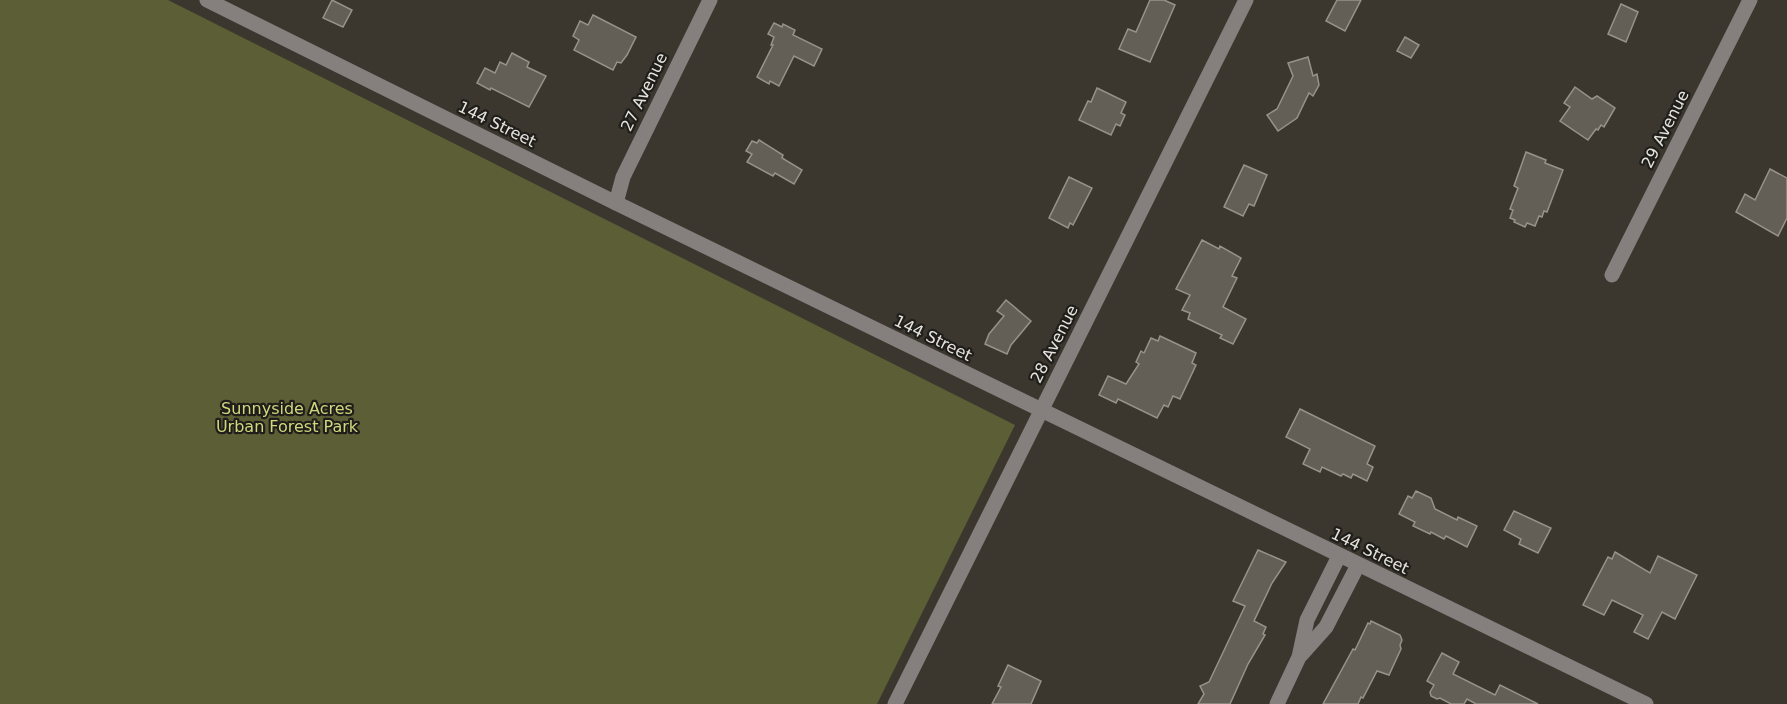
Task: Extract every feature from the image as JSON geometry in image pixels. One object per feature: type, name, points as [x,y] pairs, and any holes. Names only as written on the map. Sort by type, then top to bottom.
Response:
[{"type":"street","name":"144 Street","points":[[207,0],[235,6],[616,203],[1646,704]]},
{"type":"street","name":"27 Avenue","points":[[616,203],[622,177],[711,0]]},
{"type":"street","name":"28 Avenue","points":[[895,704],[1246,0]]},
{"type":"street","name":"29 Avenue","points":[[1612,275],[1750,0]]},
{"type":"street","points":[[1277,704],[1299,657],[1307,620],[1339,556]]},
{"type":"street","points":[[1299,657],[1326,627],[1358,565]]},
{"type":"green space","name":"Sunnyside Acres Urban Forest Park","points":[[0,0],[168,0],[1015,425],[877,704],[0,704]]},
{"type":"building","points":[[332,0],[352,10],[343,27],[323,18]]},
{"type":"building","points":[[1150,0],[1164,0],[1175,5],[1150,62],[1119,49],[1128,29],[1136,32]]},
{"type":"building","points":[[1337,0],[1361,0],[1345,31],[1326,21]]},
{"type":"building","points":[[1621,4],[1638,12],[1626,42],[1608,34]]},
{"type":"building","points":[[593,15],[636,37],[627,55],[621,63],[617,62],[613,70],[574,50],[579,40],[573,36],[580,21],[588,25]]},
{"type":"building","points":[[774,23],[782,27],[783,24],[795,30],[793,35],[822,49],[814,66],[794,56],[779,86],[770,81],[769,84],[757,77],[773,45],[771,45],[774,37],[768,34]]},
{"type":"building","points":[[1405,37],[1419,45],[1411,58],[1397,51]]},
{"type":"building","points":[[512,53],[529,62],[527,67],[546,76],[529,107],[477,83],[485,68],[495,73],[500,62],[506,65]]},
{"type":"building","points":[[1308,57],[1313,76],[1317,74],[1319,85],[1313,96],[1309,93],[1297,118],[1278,131],[1267,115],[1277,109],[1293,76],[1288,63]]},
{"type":"building","points":[[1575,87],[1592,99],[1597,96],[1615,108],[1604,127],[1601,125],[1598,130],[1596,129],[1588,140],[1560,121],[1570,107],[1564,103]]},
{"type":"building","points":[[1097,88],[1126,102],[1121,113],[1125,115],[1120,126],[1116,124],[1111,135],[1079,120]]},
{"type":"building","points":[[759,140],[802,170],[794,184],[775,173],[773,176],[747,162],[752,154],[746,151],[752,141],[757,143]]},
{"type":"building","points":[[1526,152],[1563,170],[1547,212],[1544,211],[1542,217],[1539,216],[1535,226],[1527,223],[1525,227],[1510,218],[1513,210],[1510,209],[1518,188],[1514,186]]},
{"type":"building","points":[[1244,165],[1267,175],[1254,206],[1249,204],[1243,216],[1224,207]]},
{"type":"building","points":[[1770,169],[1787,178],[1787,218],[1778,236],[1736,212],[1745,194],[1755,200]]},
{"type":"building","points":[[1069,177],[1092,188],[1073,225],[1070,223],[1068,228],[1049,218]]},
{"type":"building","points":[[1202,240],[1219,249],[1220,246],[1241,258],[1232,276],[1237,278],[1223,307],[1246,319],[1233,344],[1220,338],[1222,335],[1188,319],[1190,313],[1182,310],[1190,295],[1176,289]]},
{"type":"building","points":[[1006,300],[1031,321],[1011,345],[1007,354],[985,344],[989,334],[1004,316],[997,311]]},
{"type":"building","points":[[1160,336],[1196,353],[1192,363],[1196,365],[1180,399],[1173,396],[1168,407],[1164,405],[1157,418],[1118,399],[1116,403],[1099,395],[1108,376],[1126,384],[1139,364],[1136,362],[1141,351],[1144,353],[1151,338],[1158,341]]},
{"type":"building","points":[[1300,409],[1375,446],[1367,464],[1373,467],[1367,481],[1353,474],[1351,478],[1343,474],[1341,476],[1322,467],[1320,472],[1303,464],[1310,449],[1286,437]]},
{"type":"building","points":[[1416,491],[1431,498],[1435,509],[1457,520],[1458,517],[1477,526],[1467,547],[1446,536],[1444,539],[1413,526],[1415,522],[1399,514],[1408,496],[1412,498]]},
{"type":"building","points":[[1514,511],[1551,528],[1538,553],[1519,544],[1521,539],[1504,530]]},
{"type":"building","points":[[1258,550],[1286,562],[1272,583],[1254,621],[1266,627],[1263,634],[1265,635],[1248,664],[1230,704],[1198,704],[1204,694],[1200,686],[1209,682],[1245,606],[1233,601]]},
{"type":"building","points":[[1615,552],[1650,573],[1658,556],[1697,575],[1675,619],[1662,612],[1648,639],[1634,632],[1643,615],[1612,600],[1604,615],[1583,605],[1608,557],[1612,559]]},
{"type":"building","points":[[1371,621],[1400,635],[1402,640],[1401,649],[1389,675],[1377,671],[1358,704],[1323,704],[1368,623],[1370,624]]},
{"type":"building","points":[[1442,653],[1459,662],[1453,674],[1495,695],[1500,685],[1538,704],[1476,704],[1467,699],[1464,704],[1451,704],[1431,696],[1430,692],[1434,685],[1427,681]]},
{"type":"building","points":[[1008,665],[1041,681],[1031,704],[992,704],[1001,687],[998,686]]}]
